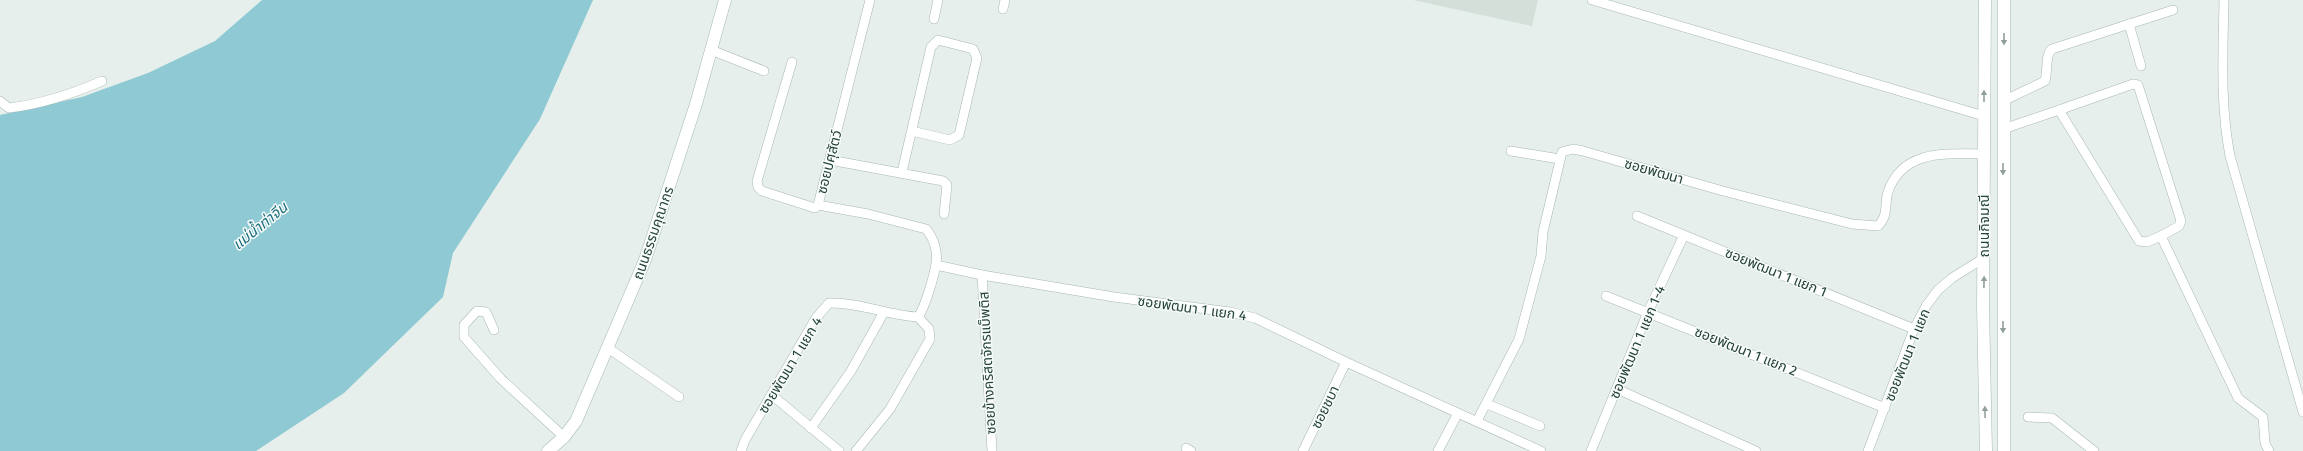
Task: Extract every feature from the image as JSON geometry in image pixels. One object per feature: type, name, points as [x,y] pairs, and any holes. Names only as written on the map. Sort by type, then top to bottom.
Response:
[{"type":"main road","name":"ถนนธรรมคุณากร","points":[[548,451],[564,437],[576,421],[645,260],[696,104],[725,0]]},
{"type":"main road","name":"ถนนกิจมณี","points":[[1985,0],[1984,258],[1986,451]]},
{"type":"main road","name":"ถนนกิจมณี","points":[[2004,0],[2004,451]]},
{"type":"street","name":"ซอยปศุสัตว์","points":[[792,62],[757,180],[758,187],[762,191],[810,208],[815,208],[818,204],[830,160],[870,0]]},
{"type":"street","points":[[934,19],[938,0]]},
{"type":"street","points":[[1592,0],[1984,116]]},
{"type":"street","points":[[2224,0],[2222,95],[2225,128],[2230,156],[2303,412]]},
{"type":"street","points":[[2003,101],[2045,81],[2048,69],[2048,52],[2052,49],[2173,10]]},
{"type":"street","points":[[2129,24],[2141,66]]},
{"type":"street","points":[[902,172],[931,47],[934,42],[938,40],[973,49],[977,58],[959,134],[950,140],[912,131]]},
{"type":"street","points":[[711,50],[764,71]]},
{"type":"street","points":[[0,101],[9,108],[19,107],[74,93],[102,81]]},
{"type":"street","points":[[2003,129],[2133,84],[2138,85],[2181,221],[2179,226],[2147,242],[2139,241],[2059,110]]},
{"type":"street","name":"ซอยพัฒนา","points":[[1560,159],[1562,152],[1573,149],[1583,151],[1723,191],[1852,224],[1878,226],[1886,214],[1888,192],[1900,172],[1917,158],[1944,154],[1985,154]]},
{"type":"street","points":[[1478,421],[1519,339],[1541,256],[1543,232],[1560,159],[1511,151]]},
{"type":"street","points":[[830,160],[902,172],[943,181],[947,185],[944,214]]},
{"type":"street","points":[[818,204],[868,214],[926,229],[932,236],[935,245],[936,264],[924,310],[918,317],[929,329],[930,339],[890,409],[856,451]]},
{"type":"street","name":"ซอยพัฒนา 1 แยก 1","points":[[1637,216],[1914,329]]},
{"type":"street","name":"ซอยพัฒนา 1 แยก 1-4","points":[[1592,451],[1648,312],[1684,235]]},
{"type":"street","points":[[2161,236],[2238,398],[2263,417],[2265,443],[2268,451]]},
{"type":"street","name":"ซอยพัฒนา 1 แยก","points":[[1868,451],[1914,329],[1926,306],[1938,290],[1952,278],[1984,258]]},
{"type":"street","name":"ซอยพัฒนา 1 แยก 4","points":[[936,264],[982,275],[1114,297],[1243,315],[1268,323],[1346,362],[1541,451]]},
{"type":"street","name":"ซอยข้างคริสตจักรแบ็พติส","points":[[982,275],[992,451]]},
{"type":"street","name":"ซอยพัฒนา 1 แยก 2","points":[[1606,296],[1885,408]]},
{"type":"street","name":"ซอยพัฒนา 1 แยก 4","points":[[741,451],[745,440],[772,396],[816,318],[829,303],[839,303],[918,317]]},
{"type":"street","points":[[494,330],[486,312],[476,310],[464,325],[464,337],[501,379],[564,437]]},
{"type":"street","points":[[811,428],[851,371],[884,312]]},
{"type":"street","points":[[608,348],[679,397]]},
{"type":"street","name":"ซอยชบา","points":[[1303,451],[1346,362]]},
{"type":"street","points":[[1617,389],[1756,451]]},
{"type":"street","points":[[772,396],[839,451]]},
{"type":"street","points":[[1487,404],[1540,426]]},
{"type":"street","points":[[1438,451],[1458,413]]},
{"type":"street","points":[[2028,417],[2052,418],[2094,451]]},
{"type":"shaded area","points":[[1413,0],[1538,0],[1532,26]]},
{"type":"water","name":"แม่น้ำท่าจีน","points":[[262,0],[593,0],[540,119],[453,253],[443,297],[344,393],[256,451],[0,451],[0,115],[82,97],[148,73],[215,41]]}]
